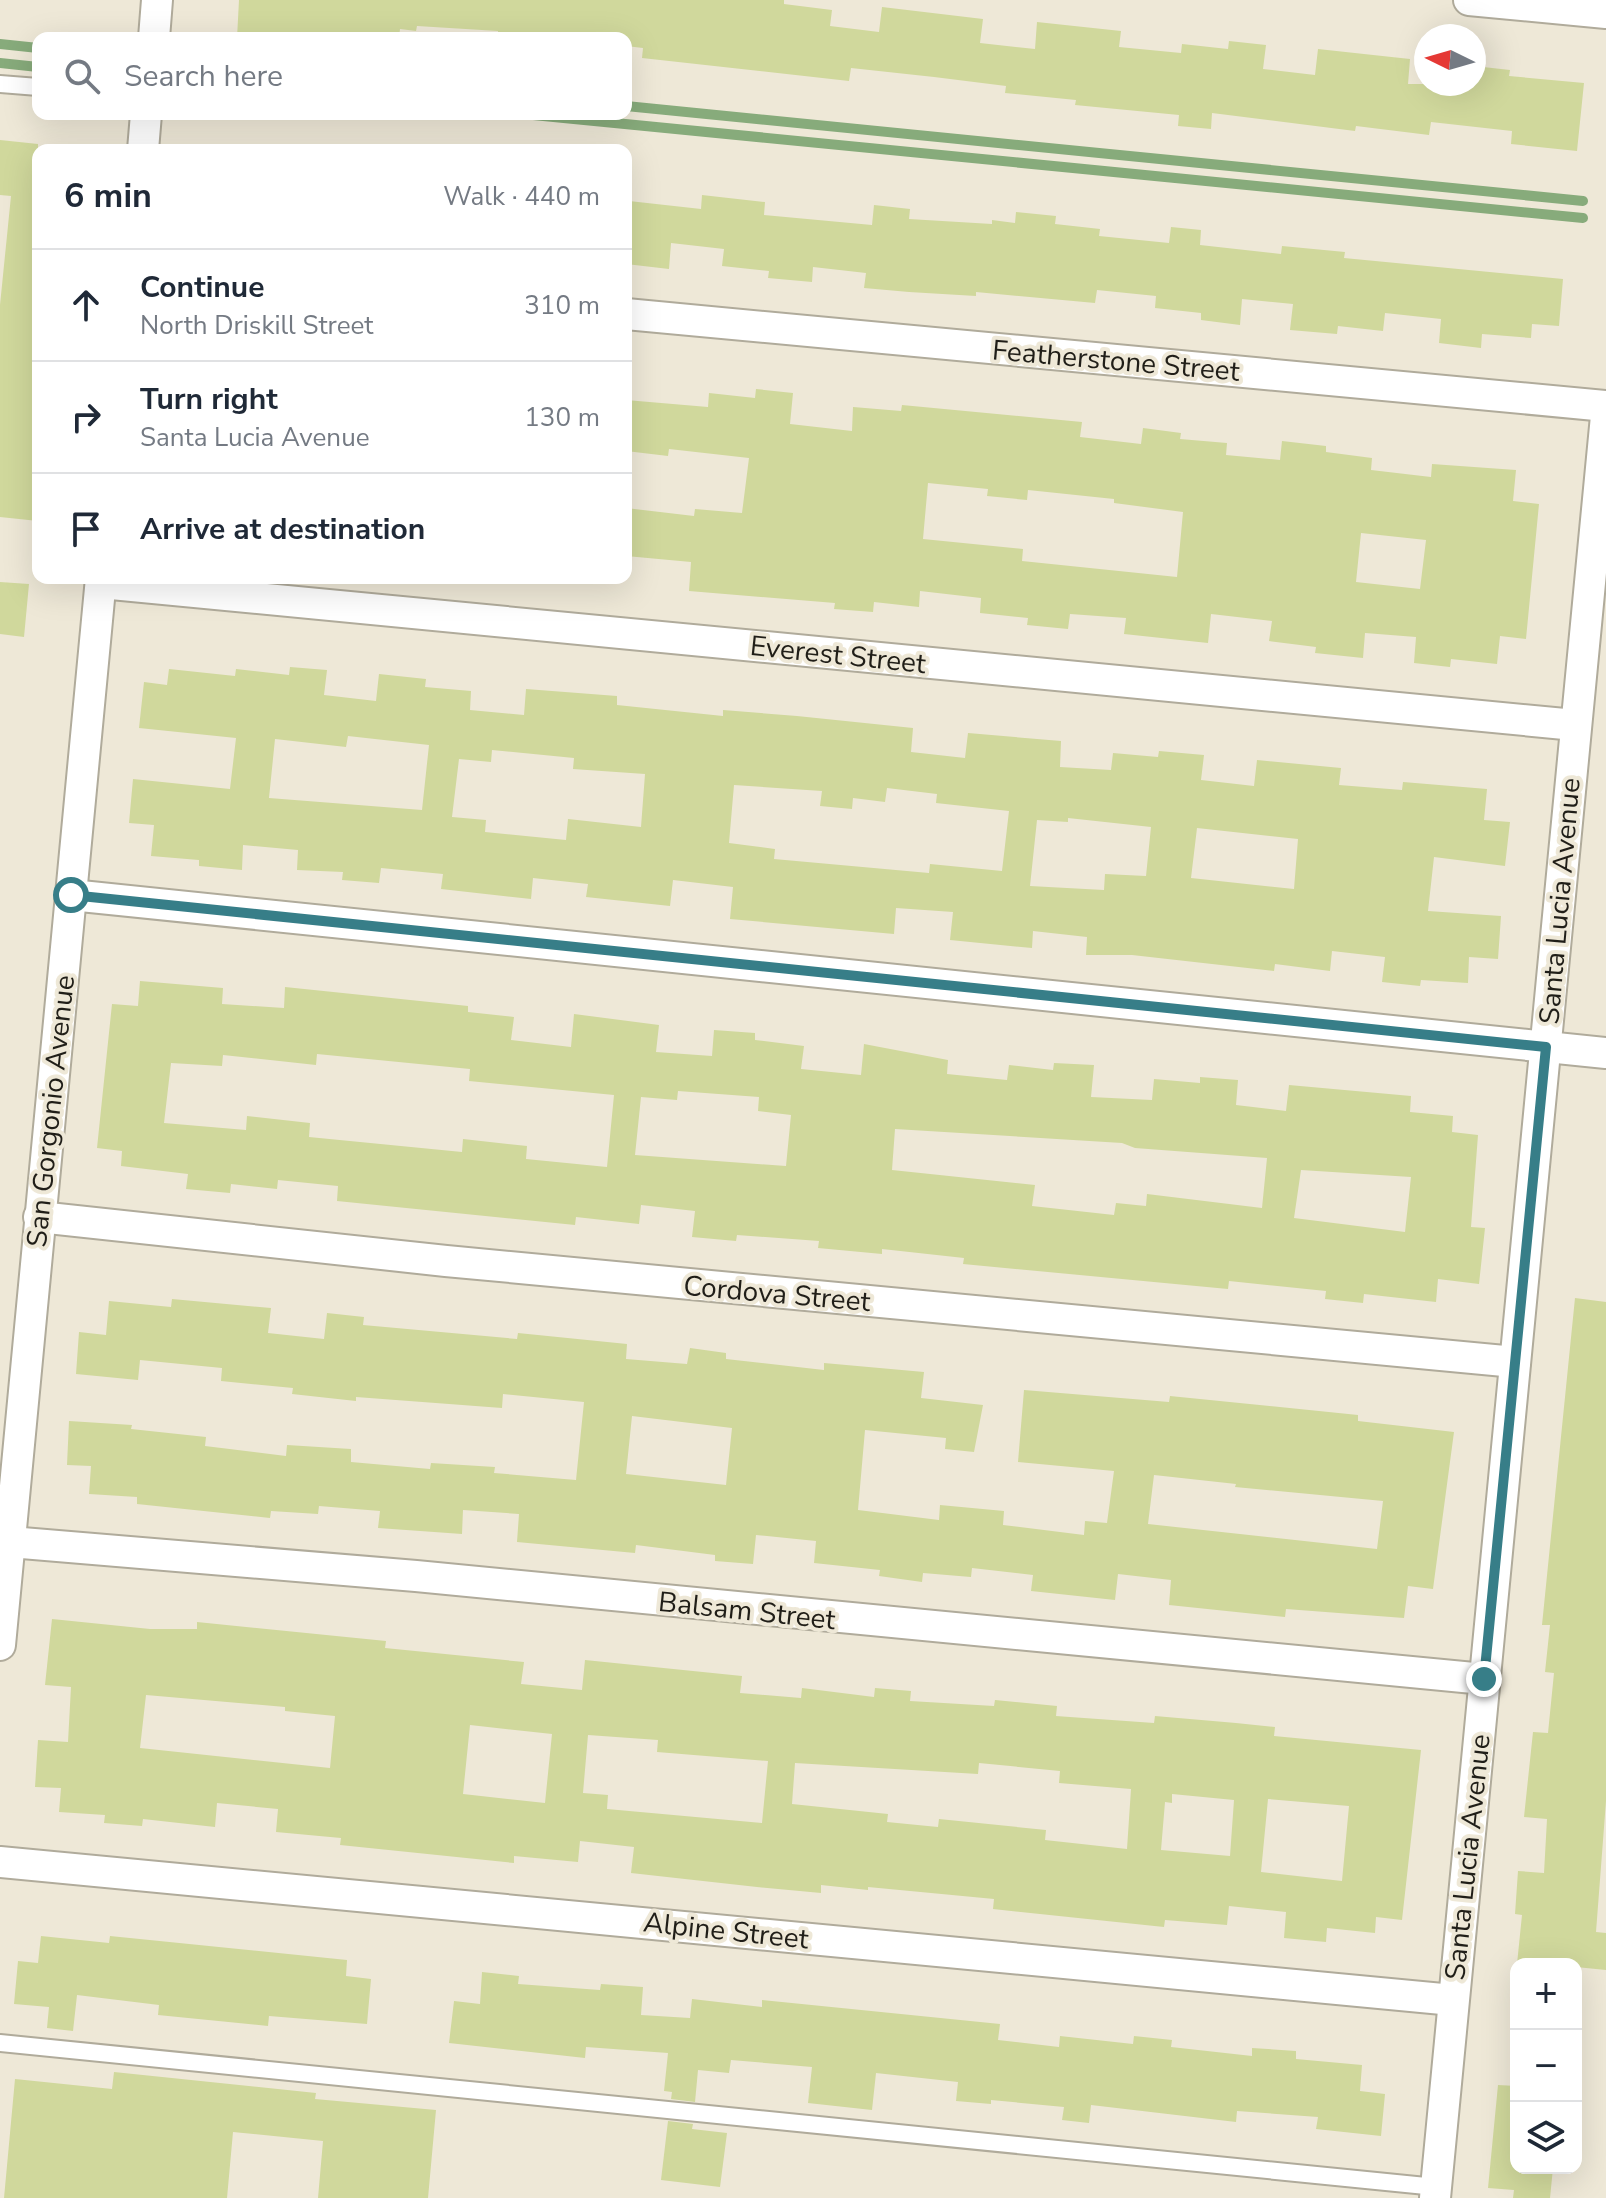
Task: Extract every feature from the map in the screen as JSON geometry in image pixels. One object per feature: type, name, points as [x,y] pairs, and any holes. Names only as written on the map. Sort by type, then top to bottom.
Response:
[{"type":"street","points":[[154,32],[157,0]]},
{"type":"street","points":[[1469,0],[1606,13]]},
{"type":"street","points":[[144,144],[146,120]]},
{"type":"street","name":"Featherstone Street","points":[[632,315],[1606,406]]},
{"type":"street","name":"Santa Lucia Avenue","points":[[1435,2193],[1606,416]]},
{"type":"street","name":"San Gorgonio Avenue","points":[[0,1645],[101,584]]},
{"type":"street","name":"Everest Street","points":[[142,584],[1575,725]]},
{"type":"street","points":[[71,895],[1606,1053]]},
{"type":"street","name":"Cordova Street","points":[[39,1217],[477,1264],[1515,1362]]},
{"type":"street","name":"Balsam Street","points":[[10,1542],[416,1576],[787,1615],[1484,1679]]},
{"type":"street","name":"Alpine Street","points":[[0,1862],[1453,2000]]},
{"type":"lane","points":[[0,84],[32,87]]},
{"type":"lane","points":[[0,2043],[1435,2193]]},
{"type":"building","points":[[239,0],[784,0],[784,4],[832,10],[830,26],[879,32],[882,7],[983,19],[980,43],[1035,49],[1037,22],[1121,31],[1119,47],[1181,53],[1182,44],[1228,49],[1229,41],[1266,45],[1263,69],[1315,75],[1318,49],[1410,59],[1408,84],[1414,84],[1414,96],[1486,96],[1486,67],[1510,70],[1509,76],[1584,83],[1577,151],[1511,144],[1512,131],[1431,122],[1429,135],[1356,126],[1355,131],[1212,113],[1211,129],[1178,126],[1179,115],[1075,105],[1076,100],[1005,93],[1006,86],[851,68],[849,81],[642,58],[643,48],[632,47],[632,32],[498,32],[417,26],[416,31],[400,29],[400,32],[237,32]]},
{"type":"building","points":[[0,140],[38,144],[32,144],[32,520],[0,517],[0,305],[11,196],[0,195]]},
{"type":"building","points":[[702,195],[765,202],[764,215],[872,225],[874,205],[910,209],[909,219],[992,224],[992,220],[1015,223],[1016,212],[1056,216],[1055,224],[1100,229],[1099,236],[1169,243],[1171,227],[1201,230],[1200,245],[1281,254],[1282,246],[1345,252],[1344,258],[1563,279],[1559,326],[1532,324],[1531,338],[1482,334],[1481,348],[1439,343],[1441,319],[1385,313],[1383,331],[1338,326],[1337,334],[1290,330],[1293,304],[1242,299],[1240,325],[1201,320],[1201,313],[1155,308],[1156,296],[1097,290],[1095,303],[976,292],[976,296],[864,288],[866,273],[813,267],[812,282],[768,278],[769,271],[722,266],[724,249],[671,243],[669,269],[632,265],[632,201],[701,209]]},
{"type":"building","points":[[756,389],[793,393],[790,424],[852,431],[853,407],[901,411],[902,405],[1082,422],[1080,437],[1141,444],[1143,428],[1181,433],[1180,439],[1227,443],[1226,455],[1280,460],[1282,441],[1326,446],[1326,452],[1372,458],[1371,470],[1431,477],[1432,464],[1516,470],[1513,501],[1539,504],[1526,639],[1500,636],[1497,664],[1451,659],[1450,667],[1414,663],[1416,637],[1365,633],[1363,658],[1315,653],[1316,647],[1269,641],[1272,621],[1211,614],[1208,643],[1124,634],[1126,618],[1070,614],[1068,629],[1027,625],[1028,618],[980,613],[981,598],[920,591],[919,607],[874,602],[873,612],[834,609],[835,603],[689,591],[691,562],[632,557],[632,509],[694,516],[695,509],[742,513],[749,458],[669,449],[668,456],[632,452],[632,401],[708,407],[709,393],[755,398]],"holes":[[[928,483],[988,489],[987,496],[1027,500],[1028,490],[1114,499],[1114,503],[1183,512],[1177,577],[1022,561],[1023,549],[923,539]],[[1361,533],[1426,540],[1420,589],[1356,582]]]},
{"type":"building","points":[[0,582],[29,584],[24,637],[0,634]]},
{"type":"building","points":[[290,667],[327,670],[324,695],[376,701],[379,674],[426,679],[425,687],[471,691],[470,710],[524,715],[526,689],[617,696],[617,705],[723,716],[723,710],[913,728],[911,752],[965,758],[968,733],[1061,741],[1060,767],[1111,770],[1113,753],[1158,757],[1159,751],[1204,755],[1201,780],[1254,786],[1257,760],[1341,768],[1339,785],[1402,790],[1403,782],[1487,789],[1484,820],[1510,822],[1505,866],[1434,857],[1428,911],[1501,916],[1498,959],[1469,957],[1468,983],[1421,980],[1420,986],[1382,982],[1385,957],[1332,951],[1330,971],[1275,964],[1274,971],[1132,955],[1086,955],[1087,937],[1033,931],[1032,948],[950,940],[953,912],[896,908],[894,934],[730,919],[733,887],[673,880],[670,906],[586,897],[588,884],[533,878],[531,899],[441,889],[443,874],[381,868],[379,883],[342,880],[343,872],[297,870],[298,850],[243,845],[242,870],[199,866],[199,860],[151,856],[154,825],[129,823],[133,779],[230,789],[236,738],[139,728],[144,682],[167,685],[169,669],[235,676],[236,669],[289,675]],"holes":[[[348,736],[429,745],[422,810],[269,798],[275,739],[346,747]],[[492,750],[574,758],[573,769],[645,774],[641,827],[568,819],[566,840],[485,832],[486,820],[452,817],[459,759],[491,762]],[[734,785],[822,791],[820,806],[852,809],[853,798],[885,802],[887,788],[937,794],[936,803],[1009,811],[1002,871],[930,864],[929,873],[774,859],[775,849],[729,843]],[[1068,818],[1151,827],[1146,876],[1105,874],[1104,890],[1030,886],[1037,820],[1068,822]],[[1197,828],[1298,839],[1294,889],[1191,878]]]},
{"type":"building","points":[[140,981],[223,988],[222,1004],[284,1008],[285,987],[468,1006],[468,1012],[514,1017],[511,1040],[571,1047],[574,1014],[659,1025],[656,1052],[712,1056],[714,1030],[755,1033],[755,1040],[804,1046],[801,1069],[861,1075],[864,1044],[948,1060],[947,1074],[1007,1080],[1009,1065],[1053,1070],[1054,1063],[1094,1065],[1091,1097],[1152,1100],[1154,1079],[1200,1083],[1200,1077],[1238,1080],[1236,1105],[1286,1111],[1289,1085],[1411,1096],[1410,1112],[1453,1116],[1452,1132],[1478,1135],[1471,1227],[1485,1228],[1479,1284],[1438,1279],[1436,1302],[1364,1294],[1363,1303],[1325,1299],[1326,1291],[1229,1281],[1228,1289],[963,1264],[964,1258],[882,1249],[882,1254],[818,1248],[819,1241],[737,1235],[736,1241],[692,1237],[695,1211],[641,1205],[639,1224],[576,1217],[575,1225],[337,1201],[338,1186],[278,1180],[277,1189],[231,1184],[230,1193],[186,1189],[188,1174],[121,1166],[122,1151],[97,1148],[112,1004],[138,1006]],"holes":[[[317,1054],[470,1069],[469,1081],[614,1095],[607,1167],[526,1159],[527,1146],[463,1139],[462,1152],[309,1137],[310,1123],[247,1116],[246,1130],[164,1123],[171,1063],[222,1066],[223,1055],[316,1065]],[[678,1091],[759,1097],[758,1111],[791,1115],[786,1166],[635,1155],[641,1097],[677,1100]],[[895,1129],[1122,1143],[1135,1148],[1267,1158],[1262,1208],[1147,1194],[1146,1206],[1116,1203],[1114,1215],[1032,1206],[1035,1185],[892,1170]],[[1301,1170],[1411,1177],[1405,1232],[1294,1218]]]},
{"type":"building","points":[[1575,1298],[1606,1302],[1606,1801],[1596,1932],[1606,1933],[1606,1970],[1582,1968],[1582,1958],[1518,1958],[1522,1915],[1515,1914],[1518,1871],[1544,1873],[1547,1819],[1524,1817],[1533,1732],[1548,1733],[1554,1673],[1545,1672],[1550,1625],[1542,1625]]},
{"type":"building","points":[[172,1299],[271,1308],[268,1333],[324,1339],[327,1313],[364,1317],[363,1325],[517,1339],[518,1333],[627,1344],[626,1359],[687,1364],[690,1348],[726,1353],[726,1359],[824,1370],[824,1363],[924,1372],[921,1398],[983,1405],[974,1452],[945,1449],[946,1438],[865,1430],[858,1510],[939,1520],[940,1505],[1004,1511],[1003,1525],[1084,1535],[1085,1521],[1107,1523],[1114,1471],[1018,1462],[1024,1390],[1169,1402],[1170,1396],[1358,1415],[1358,1421],[1454,1432],[1433,1589],[1408,1586],[1404,1618],[1286,1609],[1285,1617],[1169,1605],[1171,1580],[1118,1574],[1115,1600],[1031,1591],[1033,1575],[972,1568],[971,1577],[923,1573],[922,1582],[879,1576],[880,1570],[814,1563],[816,1541],[756,1535],[753,1564],[715,1561],[715,1555],[636,1545],[635,1553],[517,1542],[519,1514],[463,1510],[462,1534],[378,1528],[380,1511],[319,1506],[318,1514],[271,1511],[270,1518],[137,1504],[137,1497],[89,1494],[91,1466],[67,1465],[69,1421],[132,1425],[131,1429],[206,1437],[205,1446],[286,1456],[287,1445],[351,1449],[351,1462],[430,1469],[431,1463],[495,1467],[494,1473],[576,1480],[584,1402],[503,1394],[502,1408],[356,1397],[356,1401],[292,1394],[293,1388],[221,1381],[222,1368],[140,1360],[138,1380],[76,1374],[79,1332],[106,1335],[109,1301],[171,1307]],"holes":[[[632,1416],[732,1428],[726,1485],[626,1474]],[[1154,1475],[1236,1484],[1235,1487],[1383,1501],[1377,1549],[1148,1524]]]},
{"type":"building","points":[[52,1619],[150,1629],[197,1629],[197,1622],[386,1641],[385,1648],[524,1662],[521,1684],[582,1690],[585,1660],[742,1676],[740,1693],[801,1698],[802,1688],[874,1697],[875,1688],[911,1691],[910,1701],[994,1706],[995,1700],[1057,1706],[1056,1716],[1154,1723],[1155,1716],[1236,1723],[1275,1727],[1274,1736],[1421,1750],[1402,1920],[1376,1917],[1375,1933],[1327,1928],[1326,1942],[1284,1938],[1286,1912],[1229,1906],[1227,1925],[1165,1920],[1164,1927],[993,1909],[994,1899],[821,1885],[821,1893],[631,1873],[634,1847],[580,1841],[578,1862],[514,1856],[514,1863],[340,1845],[341,1838],[276,1832],[278,1809],[217,1803],[215,1827],[143,1819],[142,1826],[104,1823],[105,1815],[59,1812],[61,1788],[35,1787],[38,1740],[68,1742],[71,1687],[45,1685]],"holes":[[[146,1695],[285,1707],[285,1711],[335,1716],[330,1768],[140,1748]],[[470,1725],[552,1734],[545,1803],[463,1794]],[[588,1735],[658,1740],[657,1752],[768,1761],[762,1823],[607,1809],[608,1795],[583,1793]],[[795,1763],[978,1774],[979,1763],[1060,1771],[1059,1783],[1131,1789],[1127,1849],[1045,1840],[1046,1830],[939,1819],[938,1827],[887,1822],[888,1814],[792,1804]],[[1172,1794],[1234,1800],[1230,1856],[1161,1850],[1165,1802],[1172,1803]],[[1268,1799],[1349,1806],[1342,1881],[1261,1872]]]},
{"type":"building","points":[[41,1936],[109,1943],[110,1936],[347,1960],[346,1976],[371,1979],[367,2024],[269,2016],[268,2026],[158,2015],[159,2005],[77,1995],[73,2031],[47,2028],[49,2007],[14,2004],[18,1961],[38,1963]]},
{"type":"building","points":[[482,1972],[519,1976],[518,1984],[600,1990],[601,1984],[643,1987],[641,2015],[690,2018],[692,1999],[762,2007],[762,2000],[1000,2024],[998,2040],[1059,2047],[1060,2036],[1133,2044],[1134,2036],[1172,2040],[1171,2047],[1252,2056],[1252,2048],[1296,2051],[1296,2059],[1362,2065],[1360,2091],[1385,2094],[1381,2136],[1316,2129],[1318,2117],[1237,2111],[1236,2122],[1091,2105],[1089,2123],[1062,2120],[1064,2107],[991,2100],[991,2104],[956,2101],[958,2082],[876,2073],[872,2110],[808,2103],[812,2067],[731,2060],[729,2073],[698,2070],[695,2102],[671,2099],[672,2092],[664,2091],[668,2053],[586,2047],[585,2058],[449,2043],[454,2001],[480,2004]]},
{"type":"building","points":[[114,2072],[316,2093],[315,2099],[436,2110],[428,2198],[318,2198],[323,2141],[233,2132],[227,2198],[4,2198],[15,2079],[112,2089]]},
{"type":"building","points":[[1498,2085],[1510,2086],[1510,2174],[1552,2174],[1550,2198],[1513,2198],[1514,2190],[1488,2188]]},
{"type":"building","points":[[668,2121],[693,2124],[692,2129],[727,2133],[720,2187],[661,2180]]},
{"type":"waterway","points":[[0,44],[32,47]]},
{"type":"waterway","points":[[0,63],[32,66]]},
{"type":"waterway","points":[[632,107],[1583,201]]},
{"type":"waterway","points":[[584,120],[1583,218]]},
{"type":"route","points":[[71,895],[1546,1047],[1484,1679]]}]
